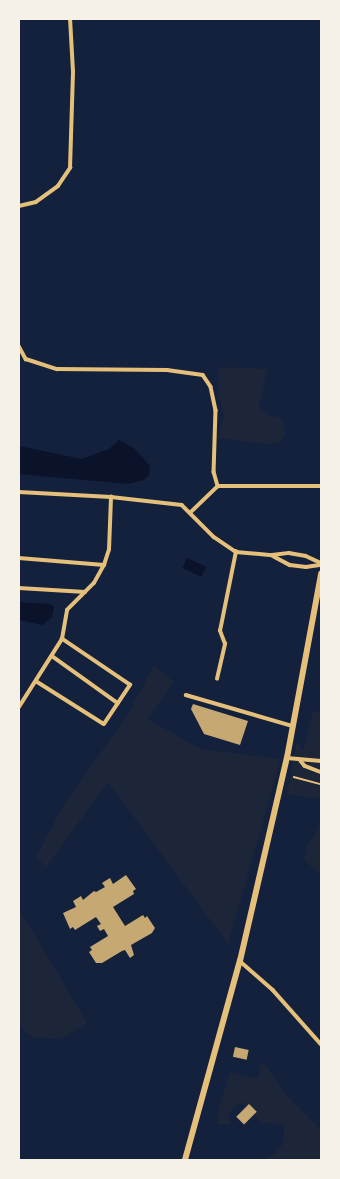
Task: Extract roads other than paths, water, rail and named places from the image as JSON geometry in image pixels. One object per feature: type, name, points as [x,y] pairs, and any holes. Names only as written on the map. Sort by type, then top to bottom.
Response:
[{"type":"main road","points":[[185,1160],[240,961],[293,726],[321,574]]},
{"type":"street","points":[[19,206],[36,202],[58,186],[70,168],[73,72],[70,19]]},
{"type":"street","points":[[19,346],[26,359],[57,369],[167,370],[203,375],[211,387],[216,410],[214,472],[218,486]]},
{"type":"street","points":[[191,512],[218,486],[321,486]]},
{"type":"street","points":[[19,492],[111,497],[175,503],[182,505],[191,512],[214,537],[236,552],[272,555],[289,553],[306,556],[321,564]]},
{"type":"street","points":[[19,707],[62,639],[67,610],[94,582],[104,565],[109,550],[111,497]]},
{"type":"street","points":[[217,679],[225,644],[220,631],[236,552]]},
{"type":"street","points":[[272,555],[290,565],[306,567],[321,564]]},
{"type":"street","points":[[19,558],[104,565]]},
{"type":"street","points":[[19,588],[85,592]]},
{"type":"street","points":[[36,681],[104,724],[130,685],[62,639]]},
{"type":"street","points":[[52,656],[118,703]]},
{"type":"street","points":[[186,695],[293,726]]},
{"type":"street","points":[[286,758],[301,761],[321,761]]},
{"type":"street","points":[[301,761],[310,769],[321,772]]},
{"type":"street","points":[[240,961],[273,990],[321,1044]]}]
